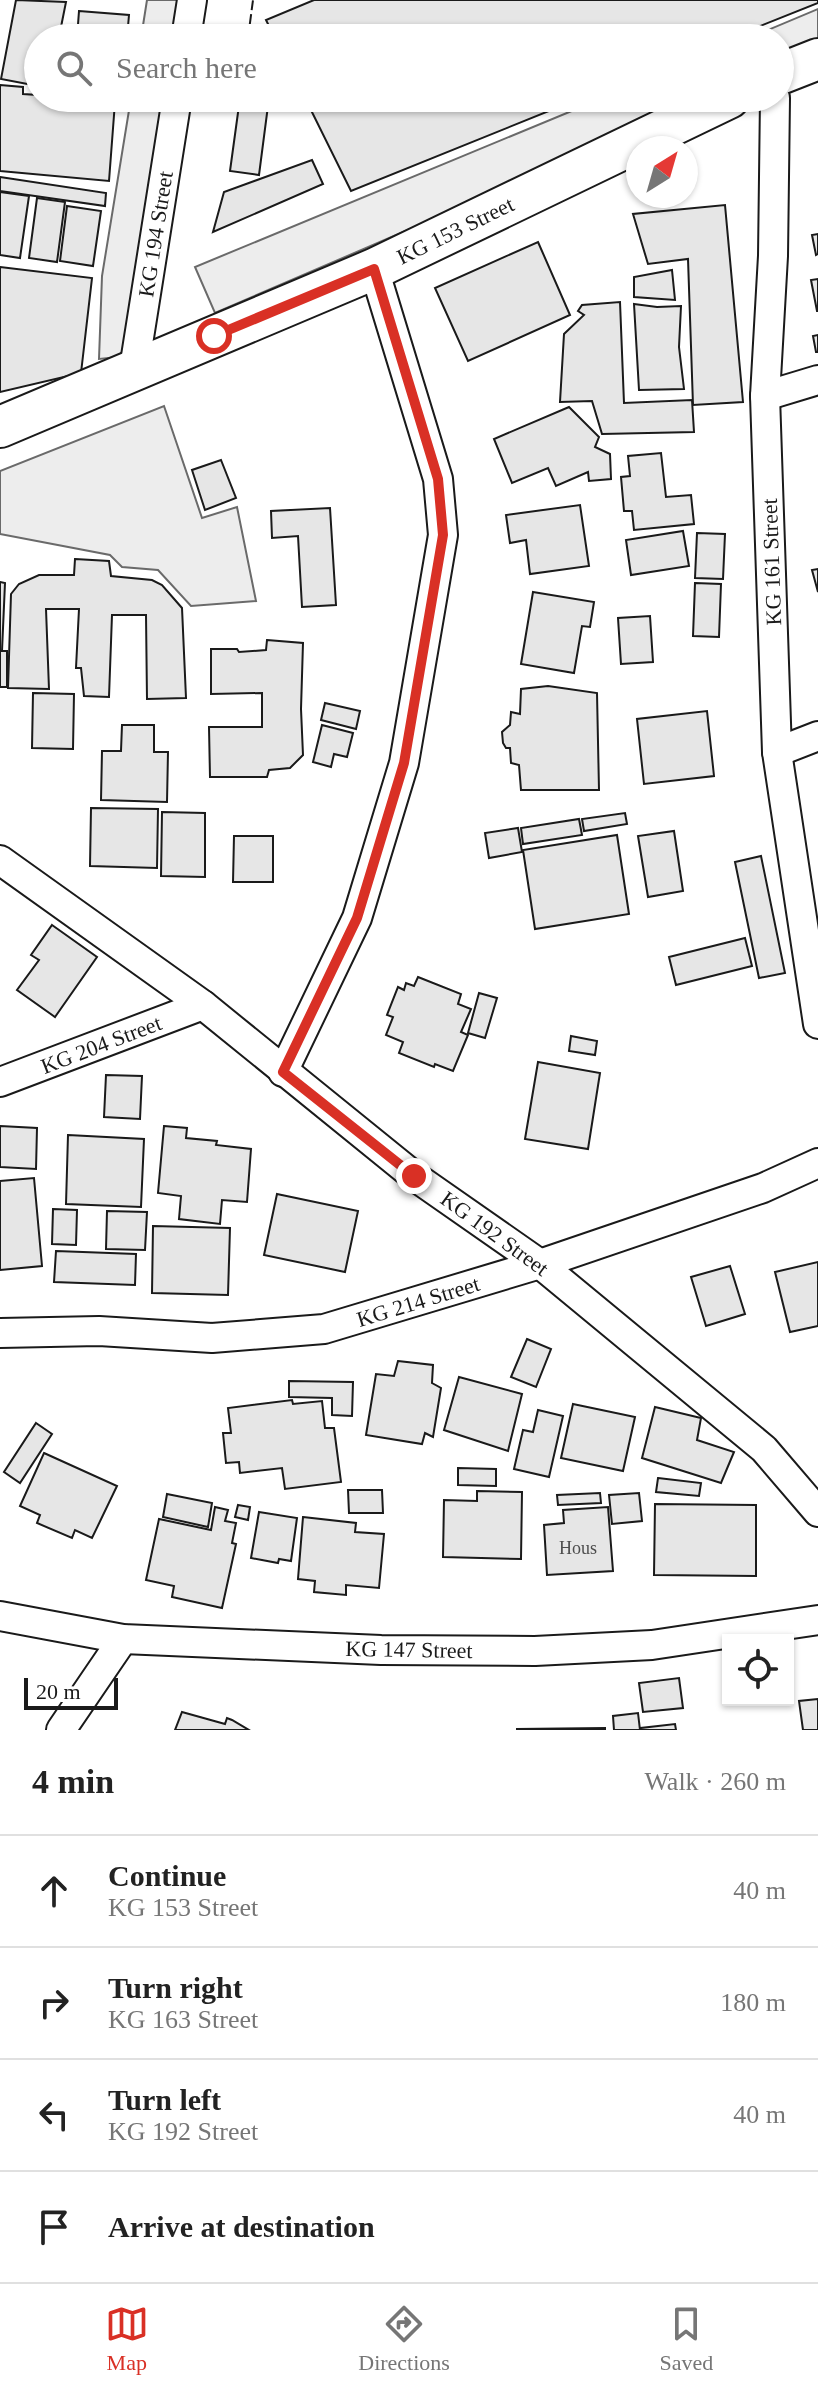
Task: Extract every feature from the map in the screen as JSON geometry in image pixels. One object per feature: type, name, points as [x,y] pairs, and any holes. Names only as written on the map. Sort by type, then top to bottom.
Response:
[{"type":"street","points":[[188,24],[192,0]]},
{"type":"street","points":[[794,68],[818,59]]},
{"type":"street","name":"KG 194 Street","points":[[134,369],[175,112]]},
{"type":"street","name":"KG 153 Street","points":[[0,427],[374,269],[700,112]]},
{"type":"street","name":"KG 161 Street","points":[[775,112],[773,256],[765,396],[777,752],[818,1024]]},
{"type":"street","points":[[283,1072],[357,918],[404,763],[443,535],[438,479],[374,269]]},
{"type":"street","points":[[765,396],[818,380]]},
{"type":"street","points":[[777,752],[818,736]]},
{"type":"street","name":"KG 192 Street","points":[[0,860],[203,1005],[414,1176],[540,1264],[764,1449],[818,1512]]},
{"type":"street","name":"KG 204 Street","points":[[0,1082],[203,1005]]},
{"type":"street","name":"KG 214 Street","points":[[0,1333],[99,1331],[212,1338],[324,1329],[540,1264],[763,1188],[818,1163]]},
{"type":"street","name":"KG 147 Street","points":[[0,1616],[123,1639],[381,1650],[535,1651],[652,1645],[818,1620]]},
{"type":"street","points":[[61,1730],[123,1639]]},
{"type":"shaded area","points":[[147,0],[181,0],[177,24],[143,24]]},
{"type":"shaded area","points":[[818,9],[818,53],[794,63],[794,24],[782,24]]},
{"type":"shaded area","points":[[129,112],[164,112],[128,356],[99,359],[102,276]]},
{"type":"shaded area","points":[[569,112],[682,112],[215,313],[195,267]]},
{"type":"shaded area","points":[[164,406],[202,518],[237,507],[256,601],[191,606],[158,570],[122,567],[110,555],[0,534],[0,471]]},
{"type":"building","points":[[16,0],[66,2],[62,24],[24,24],[24,83],[1,79]]},
{"type":"building","points":[[314,0],[818,0],[818,3],[765,24],[268,24],[266,20]]},
{"type":"building","points":[[79,11],[129,15],[128,24],[78,24]]},
{"type":"building","points":[[0,85],[23,87],[24,112],[114,112],[109,181],[0,171]]},
{"type":"building","points":[[238,112],[267,112],[259,175],[230,171]]},
{"type":"building","points":[[312,112],[546,112],[351,191]]},
{"type":"building","points":[[312,160],[323,184],[213,232],[224,192]]},
{"type":"building","points":[[0,177],[106,193],[105,206],[0,191]]},
{"type":"building","points":[[0,192],[29,196],[20,258],[0,255]]},
{"type":"building","points":[[37,198],[65,202],[57,262],[29,258]]},
{"type":"building","points":[[725,205],[743,402],[693,405],[688,259],[648,264],[633,214]]},
{"type":"building","points":[[67,206],[101,211],[93,266],[60,261]]},
{"type":"building","points":[[818,234],[818,254],[816,255],[812,235]]},
{"type":"building","points":[[538,242],[570,315],[468,361],[435,288]]},
{"type":"building","points":[[0,267],[92,278],[81,373],[0,392]]},
{"type":"building","points":[[672,270],[675,300],[634,297],[634,277]]},
{"type":"building","points":[[818,279],[818,311],[817,311],[811,280]]},
{"type":"building","points":[[620,302],[624,403],[692,400],[694,432],[602,434],[592,401],[560,402],[564,334],[584,315],[578,311],[582,305]]},
{"type":"building","points":[[634,304],[681,306],[679,347],[684,389],[639,390]]},
{"type":"building","points":[[818,335],[818,352],[816,352],[813,336]]},
{"type":"building","points":[[569,407],[599,437],[595,447],[610,454],[611,479],[589,481],[588,472],[556,486],[548,468],[512,483],[494,439]]},
{"type":"building","points":[[661,453],[666,497],[691,495],[694,524],[634,530],[632,511],[624,511],[621,477],[630,476],[628,456]]},
{"type":"building","points":[[221,460],[236,498],[205,510],[192,470]]},
{"type":"building","points":[[580,505],[589,566],[530,574],[526,540],[510,543],[506,515]]},
{"type":"building","points":[[330,508],[336,605],[302,607],[298,536],[272,538],[271,511]]},
{"type":"building","points":[[683,531],[689,566],[631,575],[626,540]]},
{"type":"building","points":[[697,533],[725,534],[723,579],[695,578]]},
{"type":"building","points":[[75,559],[109,561],[111,576],[152,580],[162,585],[182,608],[186,698],[147,699],[146,615],[112,615],[109,697],[84,696],[81,668],[76,668],[79,609],[46,609],[49,689],[8,688],[11,594],[19,584],[39,575],[74,575]]},
{"type":"building","points":[[818,569],[818,592],[812,570]]},
{"type":"building","points":[[0,582],[5,583],[2,651],[7,651],[7,687],[0,687]]},
{"type":"building","points":[[695,583],[721,584],[719,637],[693,636]]},
{"type":"building","points":[[533,592],[594,602],[590,627],[582,626],[574,673],[521,664]]},
{"type":"building","points":[[650,616],[653,662],[621,664],[618,618]]},
{"type":"building","points":[[267,640],[303,643],[303,755],[290,768],[269,770],[267,777],[210,777],[209,727],[262,727],[262,693],[211,694],[211,649],[237,649],[239,652],[266,650]]},
{"type":"building","points":[[548,686],[597,693],[599,790],[521,790],[519,765],[511,763],[510,748],[503,743],[502,732],[510,725],[511,712],[520,714],[521,689]]},
{"type":"building","points":[[33,693],[74,694],[73,749],[32,748]]},
{"type":"building","points":[[325,703],[360,711],[356,729],[321,720]]},
{"type":"building","points":[[707,711],[714,776],[644,784],[637,719]]},
{"type":"building","points":[[122,725],[154,725],[154,752],[168,752],[167,802],[101,800],[102,751],[121,751]]},
{"type":"building","points":[[322,725],[353,733],[347,757],[334,754],[331,767],[313,762]]},
{"type":"building","points":[[91,808],[158,809],[157,868],[90,866]]},
{"type":"building","points":[[162,812],[205,813],[205,877],[161,876]]},
{"type":"building","points":[[625,813],[627,824],[584,831],[582,819]]},
{"type":"building","points":[[579,819],[582,835],[523,844],[521,828]]},
{"type":"building","points":[[518,828],[522,852],[489,858],[485,833]]},
{"type":"building","points":[[674,831],[683,891],[648,897],[638,836]]},
{"type":"building","points":[[617,835],[629,914],[535,929],[523,850]]},
{"type":"building","points":[[234,836],[273,836],[273,882],[233,882]]},
{"type":"building","points":[[761,856],[785,973],[759,978],[735,862]]},
{"type":"building","points":[[52,925],[97,957],[55,1017],[17,990],[39,960],[31,955]]},
{"type":"building","points":[[745,938],[752,966],[676,985],[669,957]]},
{"type":"building","points":[[418,977],[461,994],[458,1004],[471,1009],[461,1032],[468,1035],[453,1071],[399,1053],[403,1042],[386,1035],[393,1017],[387,1015],[398,987],[404,990],[406,983],[414,986]]},
{"type":"building","points":[[479,993],[497,998],[485,1038],[468,1033]]},
{"type":"building","points":[[571,1036],[597,1041],[595,1055],[569,1051]]},
{"type":"building","points":[[538,1062],[600,1073],[588,1149],[525,1139]]},
{"type":"building","points":[[106,1075],[142,1076],[140,1119],[104,1117]]},
{"type":"building","points":[[0,1126],[37,1128],[36,1169],[0,1167]]},
{"type":"building","points":[[164,1126],[187,1128],[186,1138],[251,1149],[247,1202],[222,1200],[220,1224],[179,1219],[181,1196],[158,1193]]},
{"type":"building","points":[[68,1135],[144,1139],[141,1207],[66,1204]]},
{"type":"building","points":[[34,1178],[42,1266],[0,1270],[0,1181]]},
{"type":"building","points":[[277,1194],[358,1211],[345,1272],[264,1255]]},
{"type":"building","points":[[53,1209],[77,1210],[76,1245],[52,1244]]},
{"type":"building","points":[[107,1211],[147,1212],[145,1250],[106,1249]]},
{"type":"building","points":[[153,1226],[230,1228],[228,1295],[152,1293]]},
{"type":"building","points":[[56,1251],[136,1254],[135,1285],[54,1282]]},
{"type":"building","points":[[818,1262],[818,1326],[790,1332],[775,1272]]},
{"type":"building","points":[[730,1266],[745,1314],[706,1326],[691,1277]]},
{"type":"building","points":[[527,1339],[551,1349],[536,1387],[511,1377]]},
{"type":"building","points":[[398,1361],[433,1365],[432,1383],[441,1388],[433,1437],[425,1433],[422,1444],[366,1435],[376,1374],[394,1376]]},
{"type":"building","points":[[459,1377],[522,1394],[508,1451],[444,1430]]},
{"type":"building","points":[[289,1381],[353,1382],[352,1416],[332,1415],[332,1398],[289,1397]]},
{"type":"building","points":[[292,1400],[293,1404],[322,1401],[325,1428],[334,1428],[341,1482],[285,1489],[282,1468],[240,1473],[239,1462],[226,1463],[223,1433],[231,1433],[228,1408]]},
{"type":"building","points":[[573,1404],[635,1417],[623,1471],[561,1458]]},
{"type":"building","points":[[655,1407],[701,1418],[697,1440],[734,1452],[721,1483],[642,1458]]},
{"type":"building","points":[[538,1410],[563,1416],[549,1477],[514,1469],[523,1430],[533,1432]]},
{"type":"building","points":[[36,1423],[52,1434],[20,1483],[4,1472]]},
{"type":"building","points":[[44,1453],[117,1486],[92,1538],[75,1530],[72,1538],[37,1523],[40,1515],[20,1506]]},
{"type":"building","points":[[458,1468],[496,1469],[496,1486],[458,1485]]},
{"type":"building","points":[[658,1478],[701,1483],[699,1496],[656,1492]]},
{"type":"building","points":[[348,1490],[382,1490],[383,1513],[349,1513]]},
{"type":"building","points":[[477,1491],[522,1492],[521,1559],[443,1557],[444,1500],[477,1501]]},
{"type":"building","points":[[600,1493],[601,1503],[558,1505],[557,1495]]},
{"type":"building","points":[[639,1493],[642,1521],[612,1524],[609,1495]]},
{"type":"building","points":[[167,1494],[212,1503],[208,1527],[163,1517]]},
{"type":"building","points":[[655,1504],[756,1505],[756,1576],[654,1575]]},
{"type":"building","points":[[238,1505],[250,1507],[248,1520],[235,1517]]},
{"type":"building","points":[[215,1507],[228,1510],[225,1521],[236,1523],[232,1543],[236,1544],[222,1608],[172,1597],[174,1586],[146,1580],[159,1519],[211,1530]]},
{"type":"building","points":[[608,1507],[613,1571],[547,1575],[544,1525],[564,1523],[563,1510]]},
{"type":"building","points":[[259,1512],[297,1518],[291,1561],[279,1559],[278,1563],[251,1558]]},
{"type":"building","points":[[303,1517],[356,1523],[355,1532],[384,1534],[379,1588],[346,1585],[346,1595],[314,1592],[315,1581],[298,1579]]},
{"type":"building","points":[[679,1678],[683,1708],[643,1712],[639,1683]]},
{"type":"building","points":[[818,1699],[818,1730],[803,1730],[799,1701]]},
{"type":"building","points":[[182,1712],[225,1724],[227,1718],[249,1730],[175,1730]]},
{"type":"building","points":[[638,1713],[640,1730],[614,1730],[613,1716]]},
{"type":"building","points":[[675,1724],[676,1730],[641,1730],[641,1728]]},
{"type":"building","points":[[605,1728],[605,1730],[516,1729]]},
{"type":"fence","points":[[250,24],[253,0]]},
{"type":"route","points":[[214,336],[374,269],[438,479],[443,535],[404,763],[357,918],[283,1072],[414,1176]]}]
